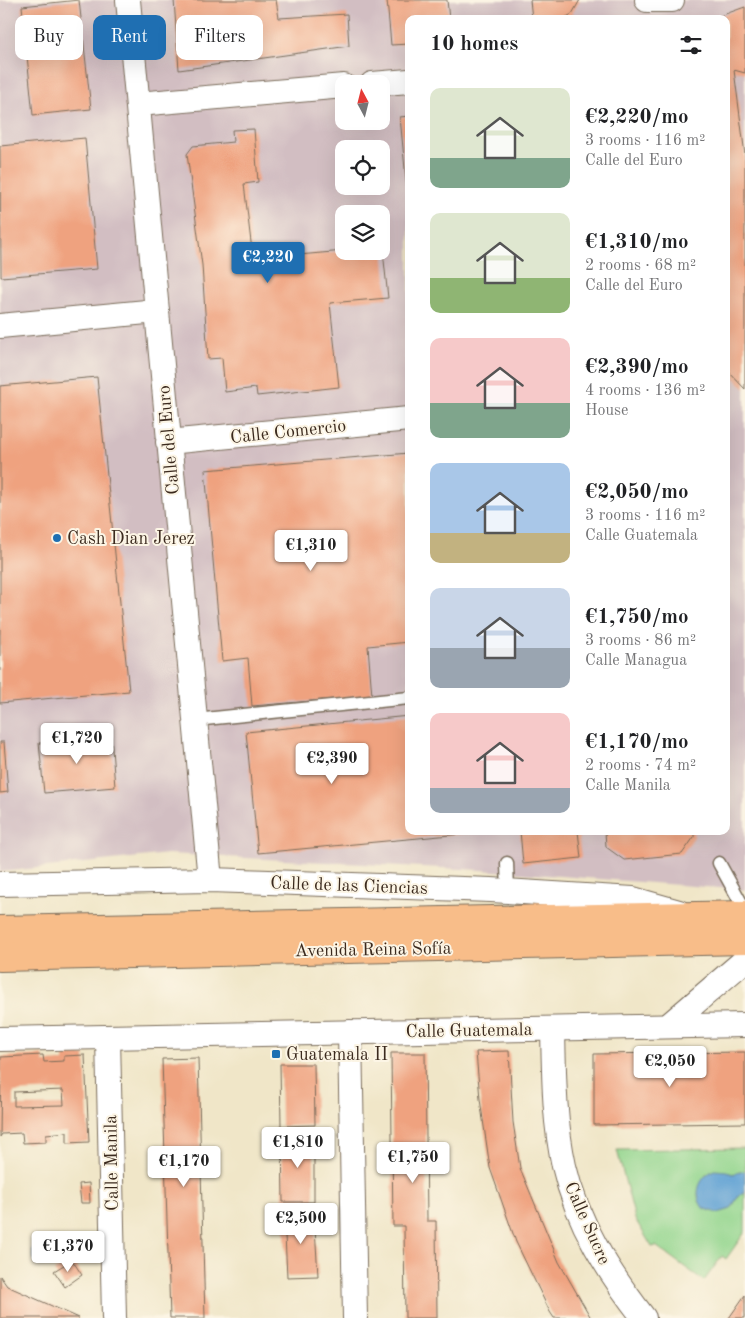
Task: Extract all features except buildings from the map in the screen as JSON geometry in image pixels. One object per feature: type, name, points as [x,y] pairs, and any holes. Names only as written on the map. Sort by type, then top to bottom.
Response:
[{"type":"main road","name":"Avenida Reina Sofía","points":[[0,930],[745,915]]},
{"type":"main road","name":"Avenida Reina Sofía","points":[[0,957],[745,940]]},
{"type":"street","name":"Calle del Euro","points":[[128,0],[210,880]]},
{"type":"street","points":[[647,7],[672,0]]},
{"type":"street","points":[[390,82],[405,80]]},
{"type":"street","points":[[138,104],[335,87]]},
{"type":"street","points":[[0,326],[157,311]]},
{"type":"street","name":"Calle Comercio","points":[[168,442],[405,419]]},
{"type":"street","name":"Calle de las Ciencias","points":[[0,884],[210,880],[508,891],[633,899],[695,916]]},
{"type":"street","points":[[669,1025],[745,960]]},
{"type":"street","name":"Calle Guatemala","points":[[0,1039],[745,1025]]},
{"type":"street","name":"Calle Sucre","points":[[553,1029],[556,1116],[566,1174],[576,1205],[595,1247],[618,1285],[644,1318]]},
{"type":"street","points":[[350,1032],[355,1318]]},
{"type":"street","name":"Calle Manila","points":[[108,1037],[114,1318]]},
{"type":"lane","points":[[195,720],[405,698]]},
{"type":"lane","points":[[508,863],[508,891]]},
{"type":"lane","points":[[719,863],[745,910]]},
{"type":"shaded area","points":[[0,0],[745,0],[745,890],[481,870],[168,854],[0,872]]},
{"type":"green space","points":[[745,1148],[745,1171],[732,1174],[707,1174],[701,1183],[698,1198],[705,1208],[712,1211],[731,1209],[738,1196],[745,1193],[745,1232],[726,1259],[722,1256],[704,1281],[656,1246],[652,1247],[635,1219],[617,1150]]},
{"type":"water","points":[[714,1170],[727,1171],[732,1174],[745,1171],[745,1193],[738,1196],[731,1209],[718,1213],[703,1208],[698,1197],[701,1182]]},
{"type":"water","points":[[66,1239],[72,1247],[71,1251],[64,1257],[45,1265],[41,1265],[34,1260],[32,1251],[37,1242]]},
{"type":"place","name":"Cash Dian Jerez","points":[[57,538]]},
{"type":"place","name":"Guatemala II","points":[[276,1054]]}]
